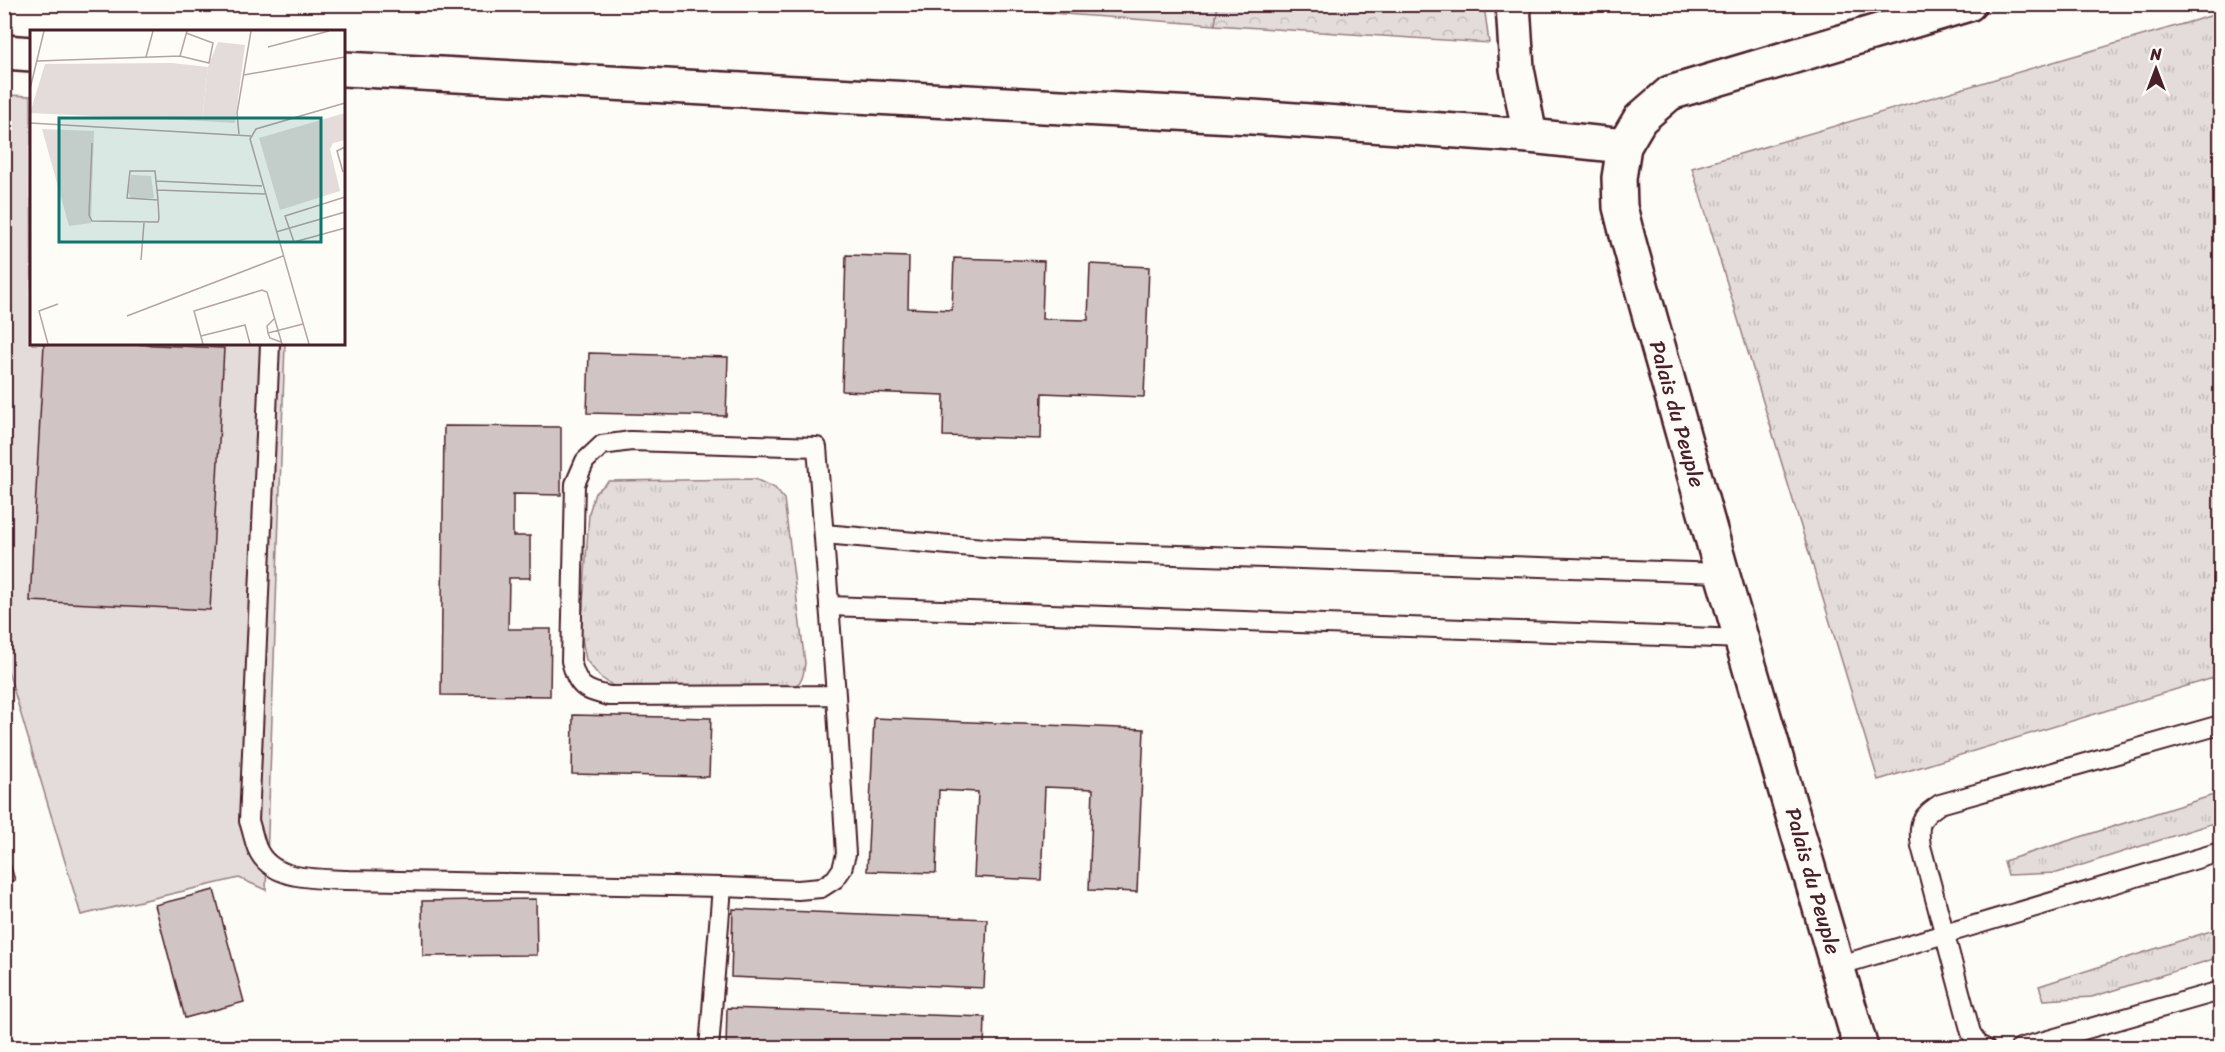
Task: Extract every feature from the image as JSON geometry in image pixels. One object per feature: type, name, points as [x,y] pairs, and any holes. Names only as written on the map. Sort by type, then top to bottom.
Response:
[{"type":"street","points":[[1513,4],[1517,69],[1530,136]]},
{"type":"street","name":"Palais du Peuple","points":[[1862,1047],[1722,573],[1620,207],[1619,178],[1624,146],[1640,119],[1670,93],[1969,4]]},
{"type":"street","points":[[4,52],[30,54]]},
{"type":"street","points":[[345,69],[1252,117],[1530,136],[1624,146]]},
{"type":"lane","points":[[270,345],[249,821],[258,850],[277,872],[311,878],[798,890],[821,888],[835,879],[842,868],[846,854],[836,695],[817,447],[631,441],[602,445],[585,461],[575,484],[571,661],[576,680],[588,691],[609,696],[836,695]]},
{"type":"lane","points":[[824,534],[995,549],[1722,573]]},
{"type":"lane","points":[[829,606],[1743,639]]},
{"type":"lane","points":[[1985,1047],[1979,1045],[1971,1033],[1920,837],[1918,829],[1925,815],[1940,804],[2220,725]]},
{"type":"lane","points":[[1837,966],[2220,852]]},
{"type":"lane","points":[[709,1047],[722,887]]},
{"type":"lane","points":[[2020,1047],[2220,991]]},
{"type":"green space","points":[[940,5],[1218,5],[1215,25]]},
{"type":"green space","points":[[1218,5],[1484,5],[1489,43],[1215,25]]},
{"type":"green space","points":[[2220,13],[2220,676],[1878,780],[1692,168]]},
{"type":"green space","points":[[5,95],[30,96],[30,345],[285,345],[266,890],[239,878],[81,915],[5,661]]},
{"type":"green space","points":[[755,479],[775,488],[784,499],[805,663],[801,680],[787,690],[618,689],[600,677],[586,660],[581,634],[589,513],[595,493],[609,481]]},
{"type":"green space","points":[[2220,793],[2220,821],[2057,873],[2008,875],[2004,861]]},
{"type":"green space","points":[[2220,928],[2220,957],[2092,997],[2044,1000],[2039,986]]},
{"type":"building","points":[[846,255],[909,257],[908,308],[952,310],[954,258],[1044,261],[1042,319],[1088,320],[1090,264],[1149,267],[1144,397],[1042,393],[1041,439],[943,436],[944,395],[842,391]]},
{"type":"building","points":[[44,345],[156,345],[224,348],[210,610],[30,601]]},
{"type":"building","points":[[589,353],[728,357],[726,416],[587,413]]},
{"type":"building","points":[[444,426],[561,427],[561,495],[513,494],[513,536],[530,536],[530,578],[509,578],[508,629],[551,629],[550,696],[441,695]]},
{"type":"building","points":[[573,715],[711,718],[709,777],[572,774]]},
{"type":"building","points":[[874,718],[1144,729],[1137,892],[1089,890],[1093,789],[1045,787],[1041,880],[974,877],[978,792],[939,790],[936,873],[867,871]]},
{"type":"building","points":[[4,845],[15,880],[4,884]]},
{"type":"building","points":[[214,890],[244,1002],[185,1018],[155,905]]},
{"type":"building","points":[[536,899],[537,955],[423,956],[422,901]]},
{"type":"building","points":[[733,909],[987,919],[984,988],[731,977]]},
{"type":"building","points":[[727,1008],[985,1017],[984,1048],[726,1048]]}]
